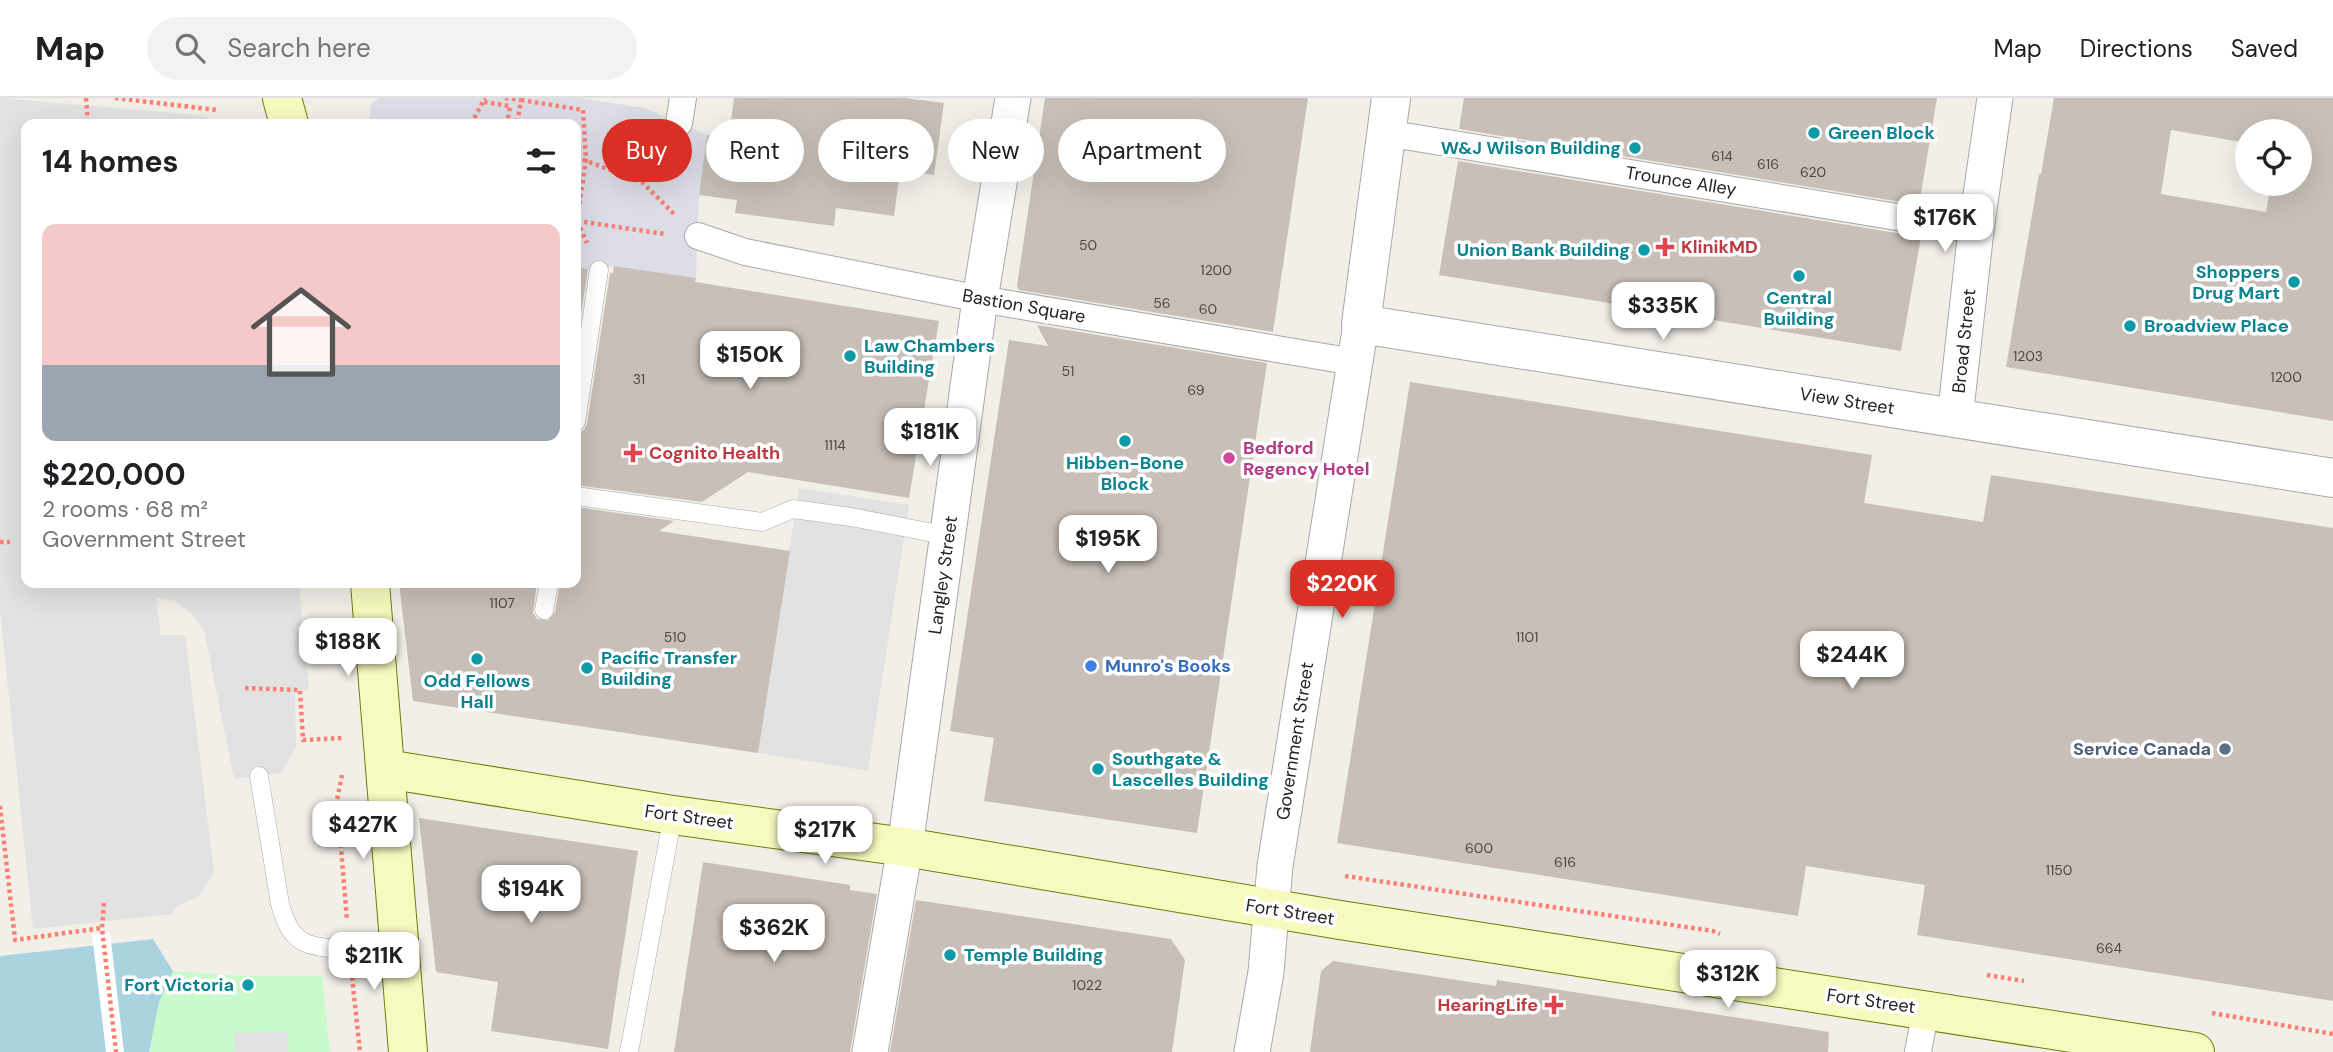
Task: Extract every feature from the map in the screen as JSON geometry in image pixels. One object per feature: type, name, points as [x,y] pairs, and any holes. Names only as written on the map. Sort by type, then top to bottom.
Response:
[{"type":"main road","points":[[282,98],[288,119]]},
{"type":"main road","points":[[370,588],[408,1052]]},
{"type":"main road","name":"Fort Street","points":[[386,769],[673,815],[905,848],[2195,1052]]},
{"type":"street","name":"Langley Street","points":[[870,1052],[905,848],[980,299],[1013,98]]},
{"type":"street","name":"Broad Street","points":[[1955,418],[1976,230],[1995,98]]},
{"type":"street","name":"Trounce Alley","points":[[1389,115],[1976,230]]},
{"type":"street","name":"Government Street","points":[[1252,1052],[1266,972],[1275,866],[1362,324],[1389,115]]},
{"type":"street","name":"Bastion Square","points":[[698,236],[745,252],[980,299],[1354,362]]},
{"type":"street","name":"View Street","points":[[1362,324],[2333,478]]},
{"type":"street","points":[[1918,1052],[1926,1009]]},
{"type":"lane","points":[[581,389],[599,270]]},
{"type":"lane","points":[[581,497],[762,522],[793,509],[949,536]]},
{"type":"lane","points":[[544,610],[548,588]]},
{"type":"lane","points":[[259,776],[281,904],[293,933],[303,942],[349,949],[400,947]]},
{"type":"lane","points":[[629,1052],[673,815]]},
{"type":"path","points":[[86,98],[88,119]]},
{"type":"path","points":[[115,98],[217,110]]},
{"type":"path","points":[[505,98],[583,110],[586,160],[581,191]]},
{"type":"path","points":[[474,119],[484,100],[510,106],[508,119]]},
{"type":"path","points":[[518,119],[521,100]]},
{"type":"path","points":[[581,158],[642,183],[698,236]]},
{"type":"path","points":[[581,222],[630,230]]},
{"type":"path","points":[[0,542],[10,542]]},
{"type":"path","points":[[245,688],[300,690],[303,740],[343,738]]},
{"type":"path","points":[[0,806],[15,940],[102,928]]},
{"type":"path","points":[[104,903],[102,928],[116,1052]]},
{"type":"path","points":[[354,992],[360,1052]]},
{"type":"green space","points":[[173,971],[243,976],[322,976],[330,1052],[149,1052],[159,1002]]},
{"type":"shaded area","points":[[0,98],[207,116],[208,119],[21,119],[21,588],[299,588],[309,690],[295,690],[296,748],[281,773],[234,779],[204,630],[193,615],[175,601],[156,598],[161,635],[185,635],[214,872],[199,896],[176,907],[173,914],[33,929],[0,610]]},
{"type":"shaded area","points":[[379,98],[579,98],[645,108],[670,119],[602,119],[602,182],[692,182],[692,128],[706,135],[699,195],[696,278],[614,266],[599,270],[581,268],[581,119],[370,119],[371,104]]},
{"type":"shaded area","points":[[799,488],[909,505],[868,771],[758,753]]},
{"type":"shaded area","points":[[287,1032],[289,1052],[235,1052],[234,1033]]},
{"type":"water","points":[[153,939],[173,971],[159,1002],[149,1052],[0,1052],[0,956]]},
{"type":"pier","points":[[110,932],[124,1052],[106,1052],[92,934]]},
{"type":"building","points":[[734,98],[905,98],[944,103],[934,175],[934,119],[818,119],[818,182],[899,182],[894,216],[836,208],[834,226],[735,213],[737,200],[699,195],[706,142],[706,182],[804,182],[804,119],[731,119]]},
{"type":"building","points":[[1045,98],[1308,98],[1273,332],[1019,290],[1017,286],[1032,182],[1044,182],[1044,119],[1042,119]]},
{"type":"building","name":"Green Block","points":[[1464,98],[1937,98],[1919,205],[1459,129]]},
{"type":"building","points":[[2054,98],[2333,98],[2333,421],[2006,367]]},
{"type":"building","points":[[1458,161],[1921,237],[1901,351],[1439,275]]},
{"type":"building","points":[[614,266],[696,278],[695,282],[939,321],[909,498],[748,472],[702,502],[581,486],[581,431],[587,424],[610,273],[613,273]]},
{"type":"building","points":[[581,268],[588,269],[581,315]]},
{"type":"building","points":[[1037,325],[1267,363],[1197,833],[984,801],[994,738],[950,731],[1009,340],[1048,346]]},
{"type":"building","points":[[1410,382],[1872,455],[1864,503],[1983,522],[1991,475],[2333,528],[2333,1001],[1917,935],[1925,885],[1806,866],[1798,916],[1337,843]]},
{"type":"building","points":[[581,508],[674,521],[659,531],[790,551],[758,753],[413,701],[400,588],[536,588],[533,613],[537,619],[548,620],[555,612],[559,588],[581,588]]},
{"type":"building","points":[[419,818],[638,851],[608,1049],[491,1031],[498,982],[436,972]]},
{"type":"building","points":[[703,862],[850,885],[850,890],[877,894],[850,1052],[674,1052]]},
{"type":"building","points":[[916,900],[1171,939],[1185,960],[1172,1052],[890,1052]]},
{"type":"building","points":[[1333,961],[1496,986],[1497,980],[1829,1032],[1828,1052],[1310,1052],[1321,971]]},
{"type":"place","name":"Green Block","points":[[1814,133]]},
{"type":"place","name":"W&J Wilson Building","points":[[1635,148]]},
{"type":"place","name":"KlinikMD","points":[[1665,247]]},
{"type":"place","name":"Union Bank Building","points":[[1644,250]]},
{"type":"place","name":"Central Building","points":[[1799,276]]},
{"type":"place","name":"Shoppers Drug Mart","points":[[2294,282]]},
{"type":"place","name":"Broadview Place","points":[[2130,326]]},
{"type":"place","name":"Law Chambers Building","points":[[850,356]]},
{"type":"place","name":"Hibben-Bone Block","points":[[1125,441]]},
{"type":"place","name":"Cognito Health","points":[[633,453]]},
{"type":"place","name":"Bedford Regency Hotel","points":[[1229,458]]},
{"type":"place","name":"Odd Fellows Hall","points":[[477,659]]},
{"type":"place","name":"Munro's Books","points":[[1091,666]]},
{"type":"place","name":"Pacific Transfer Building","points":[[587,668]]},
{"type":"place","name":"Service Canada","points":[[2225,749]]},
{"type":"place","name":"Southgate & Lascelles Building","points":[[1098,769]]},
{"type":"place","name":"Temple Building","points":[[950,955]]},
{"type":"place","name":"Fort Victoria","points":[[248,985]]},
{"type":"place","name":"HearingLife","points":[[1554,1005]]}]
